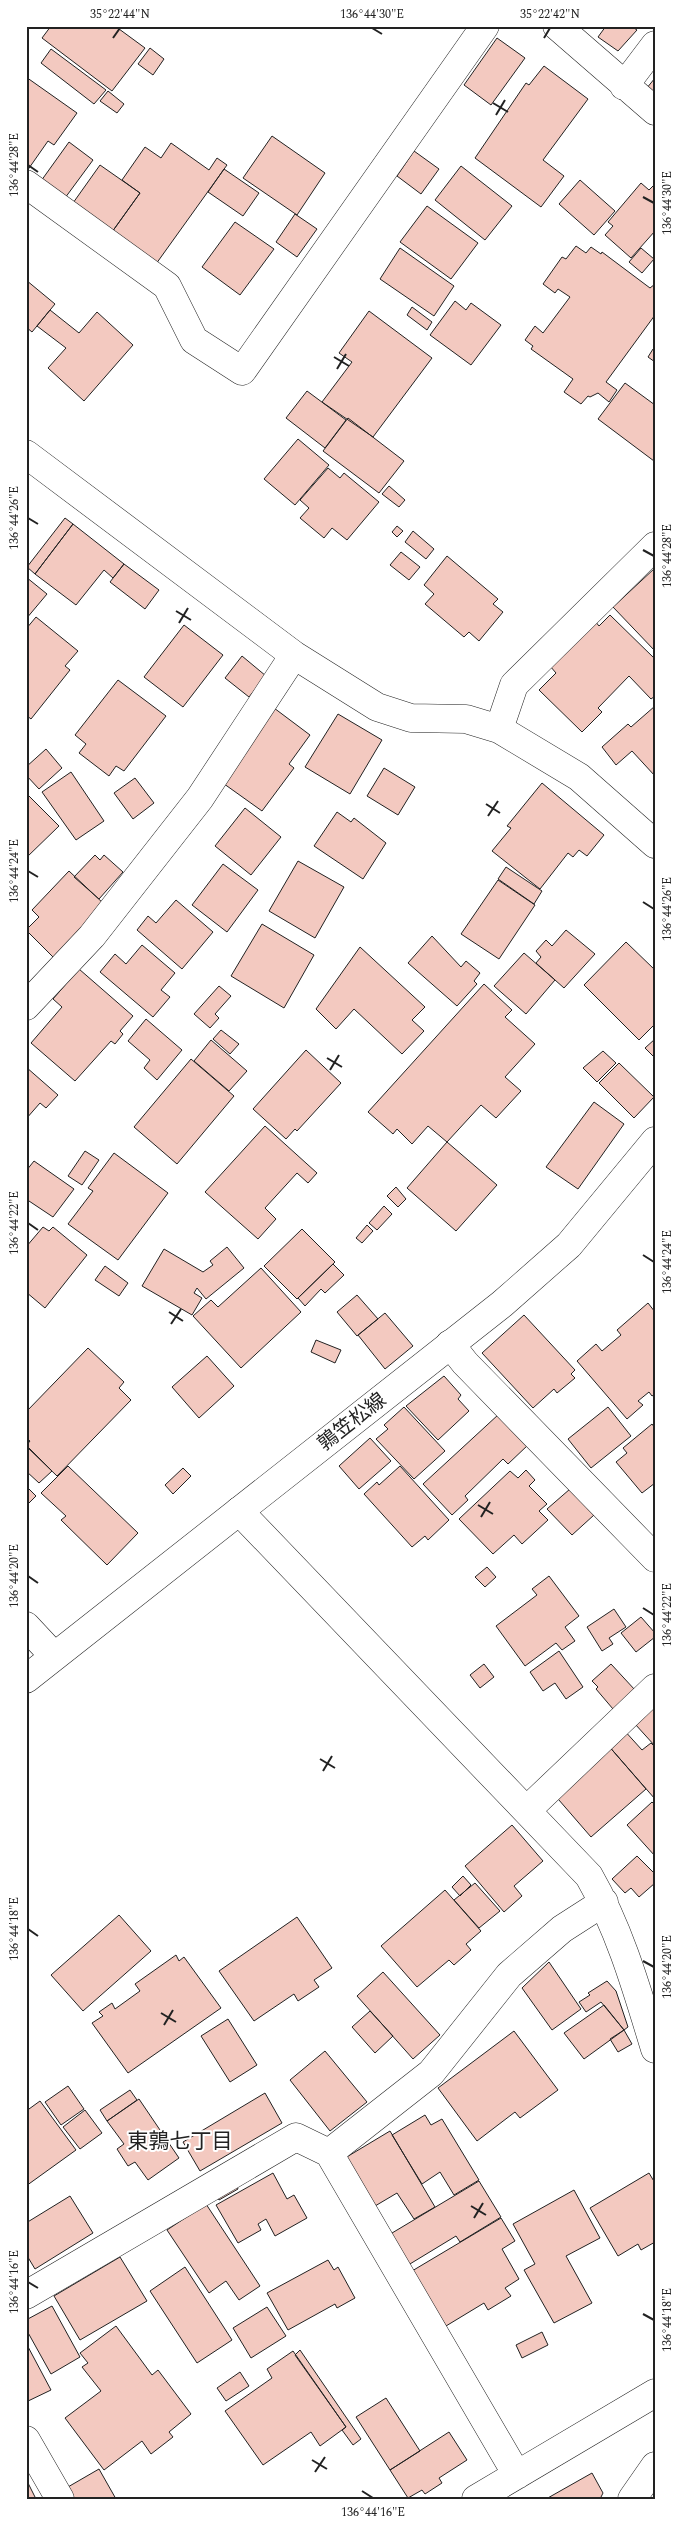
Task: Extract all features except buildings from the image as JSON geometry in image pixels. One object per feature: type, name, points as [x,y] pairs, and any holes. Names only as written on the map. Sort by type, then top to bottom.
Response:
[{"type":"street","points":[[26,184],[167,286],[194,340],[242,371],[485,26]]},
{"type":"street","points":[[557,26],[655,111]]},
{"type":"street","points":[[624,86],[655,45]]},
{"type":"street","points":[[26,454],[294,655],[376,707],[412,718],[466,719],[500,729],[579,777],[655,844]]},
{"type":"street","points":[[500,729],[514,685],[655,546]]},
{"type":"street","points":[[26,1006],[92,936],[200,798],[294,655]]},
{"type":"street","name":"鶉笠松線","points":[[26,1679],[502,1304],[569,1245],[655,1141]]},
{"type":"street","points":[[450,1344],[465,1363],[655,1558]]},
{"type":"street","points":[[239,1512],[589,1876],[604,1902],[632,1972],[655,2049]]},
{"type":"street","points":[[26,1626],[54,1656]]},
{"type":"street","points":[[527,1810],[655,1688]]},
{"type":"street","points":[[329,2153],[431,2073],[509,1975],[562,1930],[604,1902]]},
{"type":"street","points":[[26,2296],[296,2137],[329,2153],[517,2475]]},
{"type":"street","points":[[476,2499],[655,2393]]},
{"type":"street","points":[[26,2440],[60,2499]]},
{"type":"street","points":[[632,2499],[655,2466]]},
{"type":"district","name":"東鶉七丁目","points":[[180,2142]]}]
